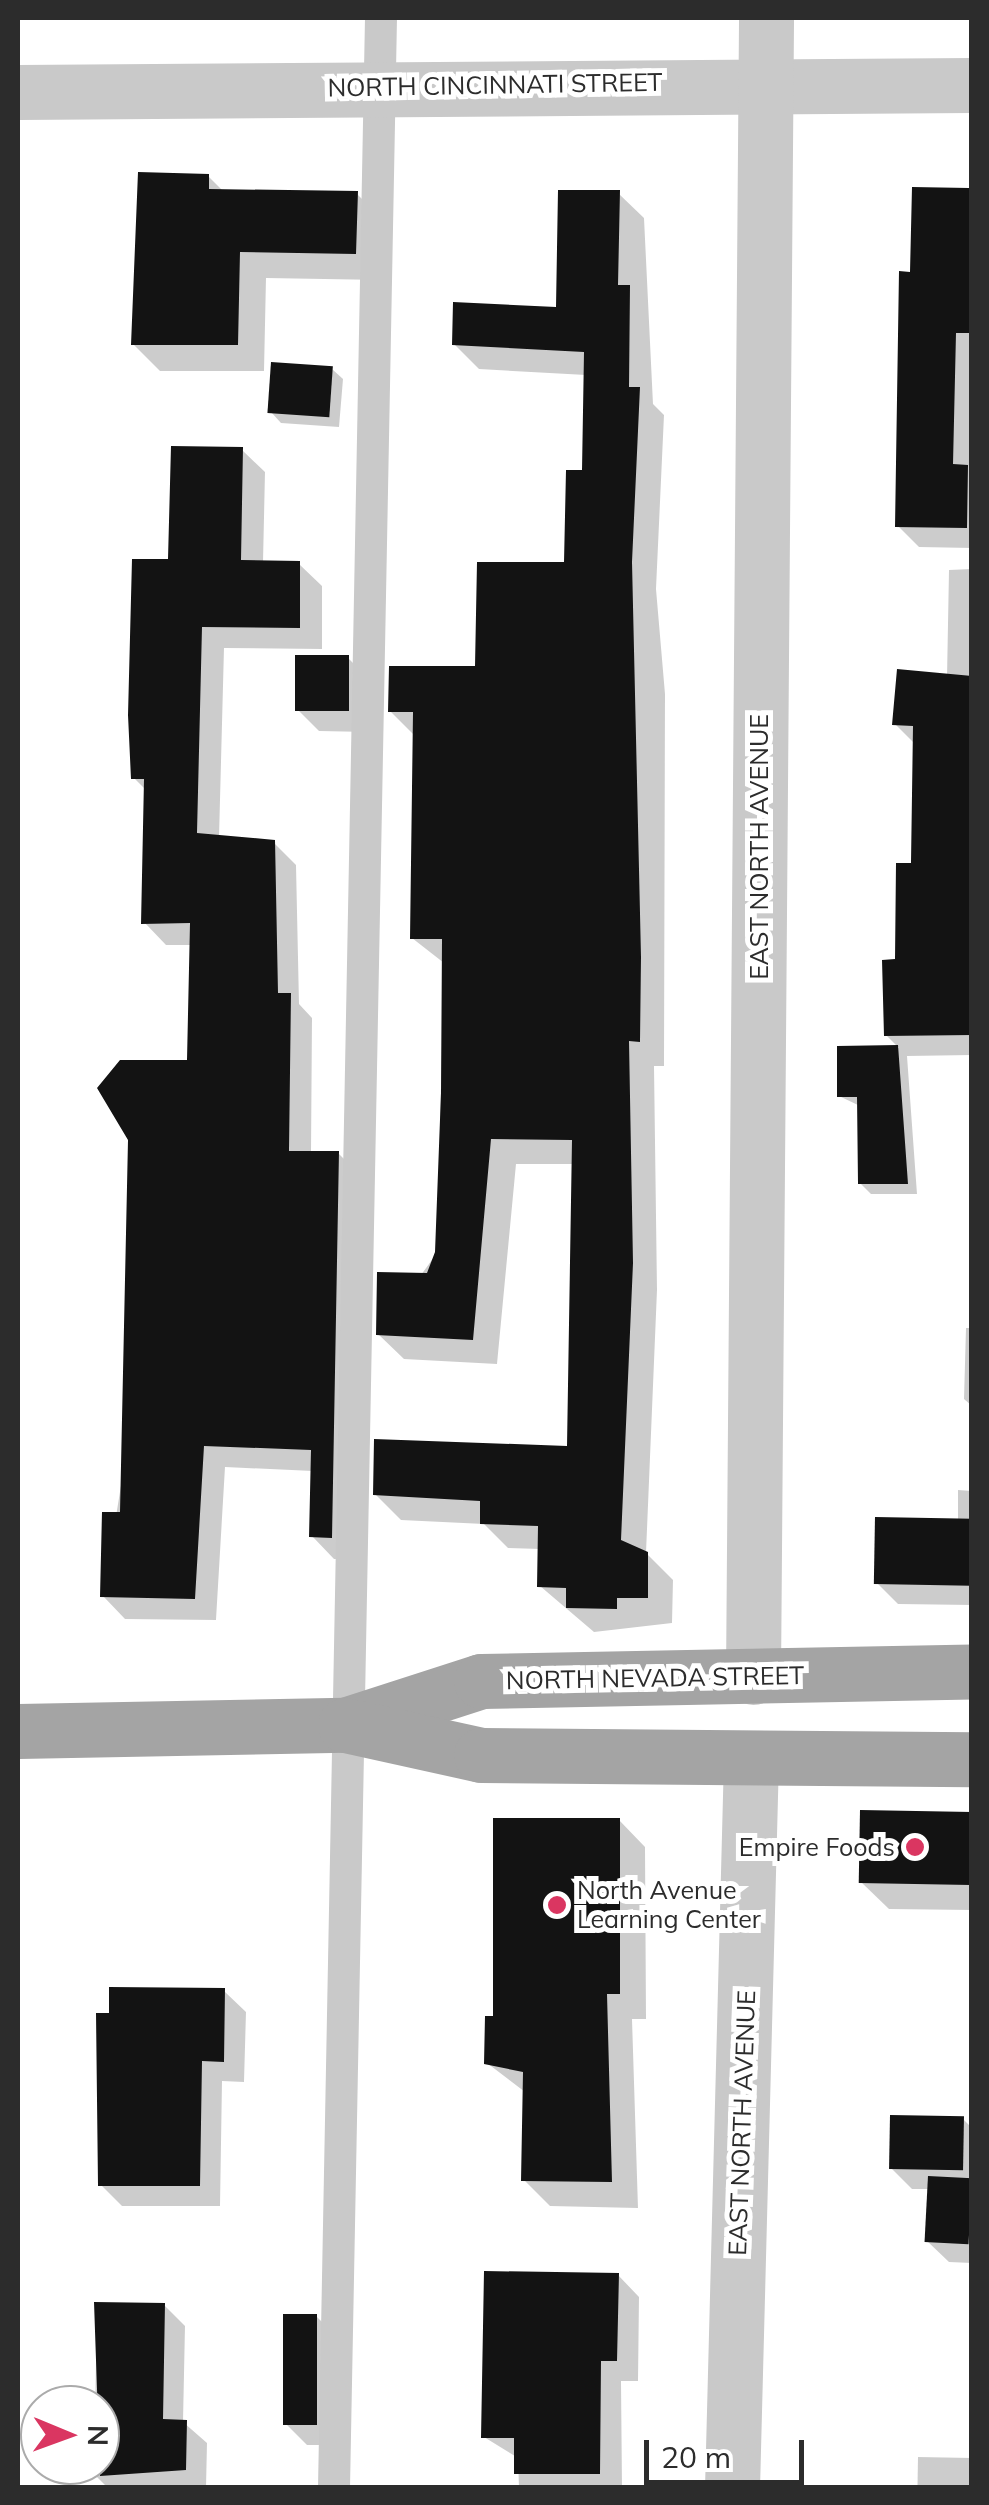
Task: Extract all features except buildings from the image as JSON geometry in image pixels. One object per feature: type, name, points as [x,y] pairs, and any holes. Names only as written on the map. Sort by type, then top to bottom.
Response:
[{"type":"main road","name":"NORTH NEVADA STREET","points":[[345,1725],[481,1681],[972,1672]]},
{"type":"main road","name":"NORTH NEVADA STREET","points":[[18,1731],[345,1725],[480,1755],[972,1759]]},
{"type":"street","name":"EAST NORTH AVENUE","points":[[752,1677],[766,18]]},
{"type":"street","name":"NORTH CINCINNATI STREET","points":[[18,92],[765,80],[972,85]]},
{"type":"street","name":"EAST NORTH AVENUE","points":[[732,2488],[751,1758]]},
{"type":"lane","points":[[334,2488],[345,1725],[382,18]]},
{"type":"place","name":"Empire Foods","points":[[915,1847]]},
{"type":"place","name":"North Avenue Learning Center","points":[[557,1905]]}]
